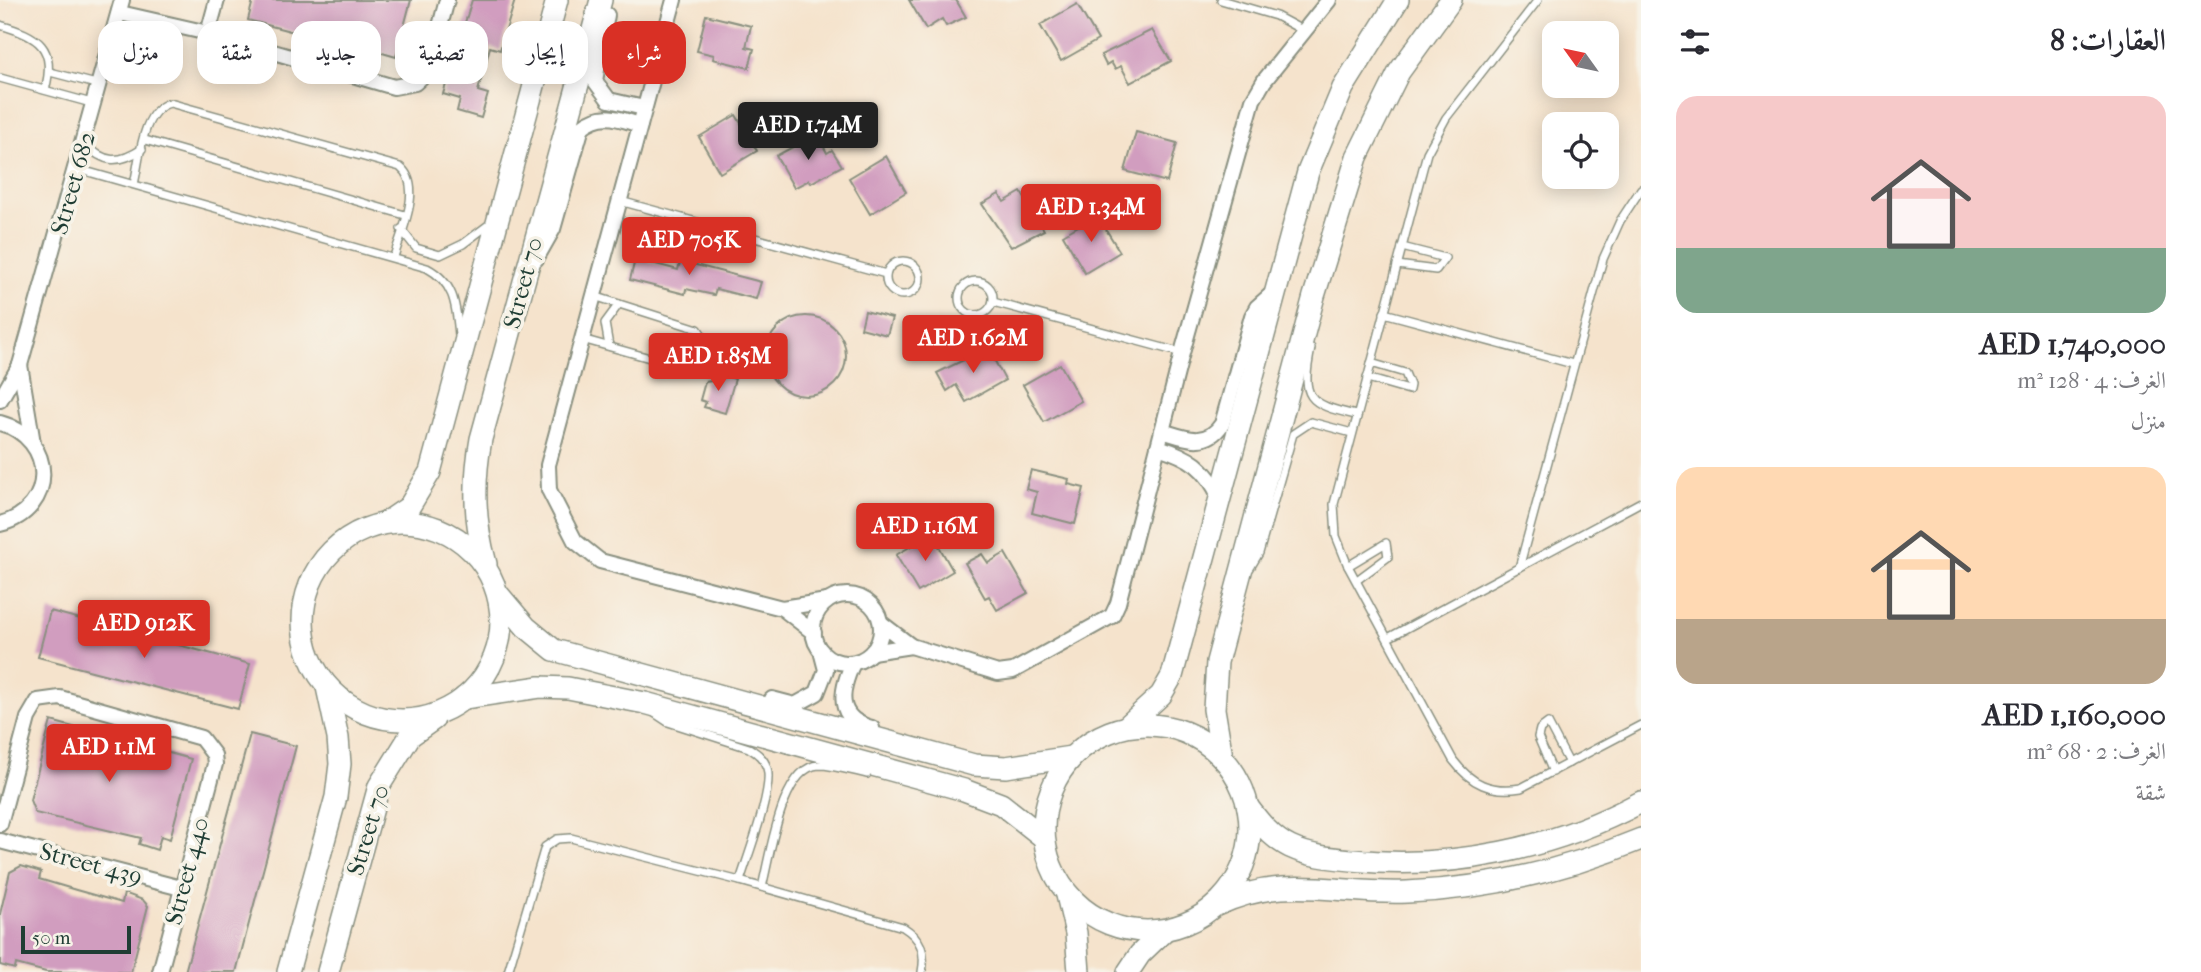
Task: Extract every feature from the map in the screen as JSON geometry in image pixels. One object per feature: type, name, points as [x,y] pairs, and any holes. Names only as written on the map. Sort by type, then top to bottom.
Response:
[{"type":"main road","name":"Street 70","points":[[387,522],[409,507],[425,485],[557,0]]},
{"type":"main road","name":"Street 70","points":[[488,569],[475,516],[475,471],[481,439],[601,0]]},
{"type":"main road","points":[[1127,726],[1161,695],[1171,676],[1299,201],[1318,144],[1358,62],[1398,0]]},
{"type":"main road","points":[[1222,757],[1214,709],[1214,686],[1239,579],[1314,296],[1369,128],[1399,72],[1451,0]]},
{"type":"main road","points":[[410,521],[433,526],[464,543],[488,569],[498,594],[502,622],[497,651],[484,677],[464,698],[445,711],[414,720],[382,718],[352,707],[327,687],[311,661],[303,632],[309,587],[323,561],[339,544],[358,532],[387,522],[410,521]]},
{"type":"main road","points":[[498,594],[526,627],[554,650],[974,765],[1006,767],[1071,757]]},
{"type":"main road","name":"Street 70","points":[[288,972],[336,797],[340,764],[338,738],[327,687]]},
{"type":"main road","points":[[464,698],[540,687],[568,688],[645,704],[964,790],[1001,804],[1043,837]]},
{"type":"main road","name":"Street 70","points":[[328,972],[379,786],[410,736],[445,711]]},
{"type":"main road","points":[[1079,972],[1076,933],[1067,895],[1051,867],[1043,837],[1045,811],[1052,786],[1071,757],[1087,743],[1127,726],[1153,724],[1179,729],[1202,740],[1222,757],[1239,780],[1248,807],[1250,825],[1244,862],[1236,879],[1212,908]]},
{"type":"main road","points":[[1248,807],[1273,836],[1308,854],[1405,863],[1443,861],[1519,849],[1593,825],[1641,802]]},
{"type":"main road","points":[[1067,895],[1087,913],[1111,926],[1138,931],[1165,930],[1190,922],[1212,908],[1249,892],[1289,886],[1393,892],[1495,883],[1565,867],[1641,839]]},
{"type":"main road","points":[[1128,972],[1140,954],[1165,930]]},
{"type":"street","points":[[211,21],[217,0]]},
{"type":"street","points":[[277,53],[394,87],[415,83],[428,71],[447,0]]},
{"type":"street","points":[[610,0],[595,81],[609,100],[644,108]]},
{"type":"street","points":[[674,0],[547,474],[550,491],[575,541],[600,561],[782,608],[855,596],[872,605],[881,623],[911,646],[998,673],[1013,671],[1112,616],[1118,603],[1182,353],[1252,100],[1329,0]]},
{"type":"street","points":[[121,7],[197,30]]},
{"type":"street","name":"Street 682","points":[[0,400],[20,365],[78,169],[121,7]]},
{"type":"street","points":[[525,275],[553,229],[582,127],[593,118],[607,115],[640,125]]},
{"type":"street","points":[[1162,431],[1202,440],[1216,432],[1222,424],[1252,316],[1257,307],[1275,291]]},
{"type":"street","name":"Street 682","points":[[4,525],[27,511],[38,496],[43,478],[41,460],[33,443],[20,365]]},
{"type":"street","points":[[0,423],[23,433],[33,443]]},
{"type":"street","points":[[1158,447],[1195,461],[1206,470],[1220,498]]},
{"type":"street","points":[[725,696],[746,693],[795,705],[817,693],[825,678],[821,651],[814,633],[816,615],[827,601]]},
{"type":"street","points":[[782,608],[814,633]]},
{"type":"street","points":[[872,652],[878,643],[881,623]]},
{"type":"street","points":[[821,651],[836,661],[853,663],[872,652],[911,646]]},
{"type":"street","points":[[853,663],[842,693],[847,712],[853,720],[861,725],[910,737],[929,754]]},
{"type":"street","name":"Street 440","points":[[0,824],[28,718],[38,701],[60,698],[201,738],[210,747],[215,764],[160,972]]},
{"type":"street","name":"Street 439","points":[[0,841],[181,888]]},
{"type":"lane","points":[[1221,0],[1276,16],[1304,31]]},
{"type":"lane","points":[[1538,0],[1432,141],[1334,504],[1336,536],[1349,566],[1462,772],[1475,783],[1505,790],[1521,788],[1641,725]]},
{"type":"lane","points":[[0,26],[30,34],[46,50],[50,72],[46,90]]},
{"type":"lane","points":[[50,72],[100,85]]},
{"type":"lane","points":[[0,78],[95,104]]},
{"type":"lane","points":[[134,184],[156,109],[170,103],[400,167],[412,182],[394,257]]},
{"type":"lane","points":[[85,143],[99,157],[111,161],[120,161],[144,144]]},
{"type":"lane","points":[[144,144],[405,215]]},
{"type":"lane","points":[[78,169],[427,268],[442,276],[451,288],[461,357]]},
{"type":"lane","points":[[1519,568],[1573,364],[1607,250],[1620,221],[1641,189]]},
{"type":"lane","points":[[619,201],[886,274]]},
{"type":"lane","points":[[401,229],[416,248],[440,255],[463,244],[498,219]]},
{"type":"lane","points":[[1397,265],[1430,271],[1440,268],[1445,258],[1402,247]]},
{"type":"lane","points":[[907,260],[920,272],[920,281],[916,290],[899,295],[886,283],[886,274],[898,261],[907,260]]},
{"type":"lane","points":[[970,281],[979,281],[993,293],[993,302],[989,310],[972,316],[964,312],[958,295],[970,281]]},
{"type":"lane","points":[[582,338],[689,369],[700,363],[707,353],[706,340],[698,329],[593,296]]},
{"type":"lane","points":[[1314,296],[1317,320],[1305,387],[1316,403],[1356,415]]},
{"type":"lane","points":[[993,302],[1182,353]]},
{"type":"lane","points":[[609,346],[605,323],[619,304]]},
{"type":"lane","points":[[1384,313],[1573,364]]},
{"type":"lane","points":[[1367,378],[1409,390],[1410,385],[1405,373],[1371,362]]},
{"type":"lane","points":[[1239,579],[1259,553],[1293,434],[1311,422],[1352,433]]},
{"type":"lane","points":[[1388,638],[1641,502]]},
{"type":"lane","points":[[1349,566],[1386,543],[1388,557],[1357,580]]},
{"type":"lane","points":[[645,704],[668,722],[749,748],[760,755],[767,765],[767,789],[740,881]]},
{"type":"lane","points":[[1553,772],[1538,737],[1544,725],[1548,723],[1569,763]]},
{"type":"lane","points":[[762,887],[786,795],[798,775],[819,765],[867,774],[890,772]]},
{"type":"lane","points":[[508,972],[545,847],[556,839],[571,838],[740,881],[903,927],[912,932],[923,950],[922,972]]},
{"type":"building","points":[[253,0],[411,0],[405,21],[395,21],[395,57],[381,53],[381,21],[291,21],[291,31],[277,28],[277,21],[248,20]]},
{"type":"building","points":[[472,0],[515,0],[509,21],[502,21],[500,50],[490,47],[488,54],[488,21],[466,21]]},
{"type":"building","points":[[909,0],[956,0],[966,17],[946,26],[942,19],[926,29]]},
{"type":"building","points":[[1077,4],[1098,40],[1061,61],[1040,25]]},
{"type":"building","points":[[706,15],[751,26],[746,47],[754,49],[749,68],[713,59],[714,55],[697,51]]},
{"type":"building","points":[[1152,30],[1171,61],[1130,83],[1121,66],[1115,69],[1111,62],[1106,65],[1101,55]]},
{"type":"building","points":[[446,84],[480,84],[478,91],[488,94],[481,118],[457,111],[460,99],[443,94]]},
{"type":"building","points":[[736,115],[757,151],[720,173],[699,137]]},
{"type":"building","points":[[1136,132],[1177,143],[1167,182],[1125,171]]},
{"type":"building","points":[[817,134],[827,153],[832,150],[842,166],[811,183],[809,180],[794,188],[776,156]]},
{"type":"building","points":[[886,156],[906,192],[870,214],[849,178]]},
{"type":"building","points":[[1021,192],[1044,230],[1011,247],[982,204],[999,194],[1004,202]]},
{"type":"building","points":[[1097,215],[1120,252],[1085,273],[1063,235]]},
{"type":"building","points":[[639,243],[652,246],[648,262],[678,270],[682,254],[694,257],[692,264],[761,282],[756,299],[716,289],[714,295],[686,289],[685,294],[630,280]]},
{"type":"building","points":[[865,311],[892,318],[887,335],[861,328]]},
{"type":"building","points":[[798,316],[814,316],[828,322],[840,334],[846,348],[846,364],[840,378],[828,390],[814,396],[798,396],[784,390],[772,378],[766,364],[766,348],[772,334],[784,322]]},
{"type":"building","points":[[988,348],[1005,380],[966,402],[956,385],[947,391],[937,373]]},
{"type":"building","points":[[1060,364],[1081,401],[1044,422],[1023,385]]},
{"type":"building","points":[[714,373],[735,379],[725,413],[704,407],[706,402],[700,400],[705,382],[712,381]]},
{"type":"building","points":[[1031,470],[1069,479],[1068,484],[1084,488],[1075,524],[1032,513],[1037,492],[1026,489]]},
{"type":"building","points":[[932,534],[953,571],[918,592],[896,555]]},
{"type":"building","points":[[1005,553],[1028,593],[997,610],[989,596],[985,598],[965,563],[982,554],[988,563]]},
{"type":"building","points":[[50,611],[250,664],[238,709],[38,657]]},
{"type":"building","points":[[51,721],[191,759],[170,839],[161,836],[157,850],[139,844],[141,838],[35,813],[30,800]]},
{"type":"building","points":[[250,734],[296,746],[236,972],[185,972]]},
{"type":"building","points":[[21,866],[41,872],[39,879],[122,903],[124,893],[143,900],[148,906],[131,972],[46,972],[16,964],[15,969],[0,965],[0,914],[10,872]]}]
